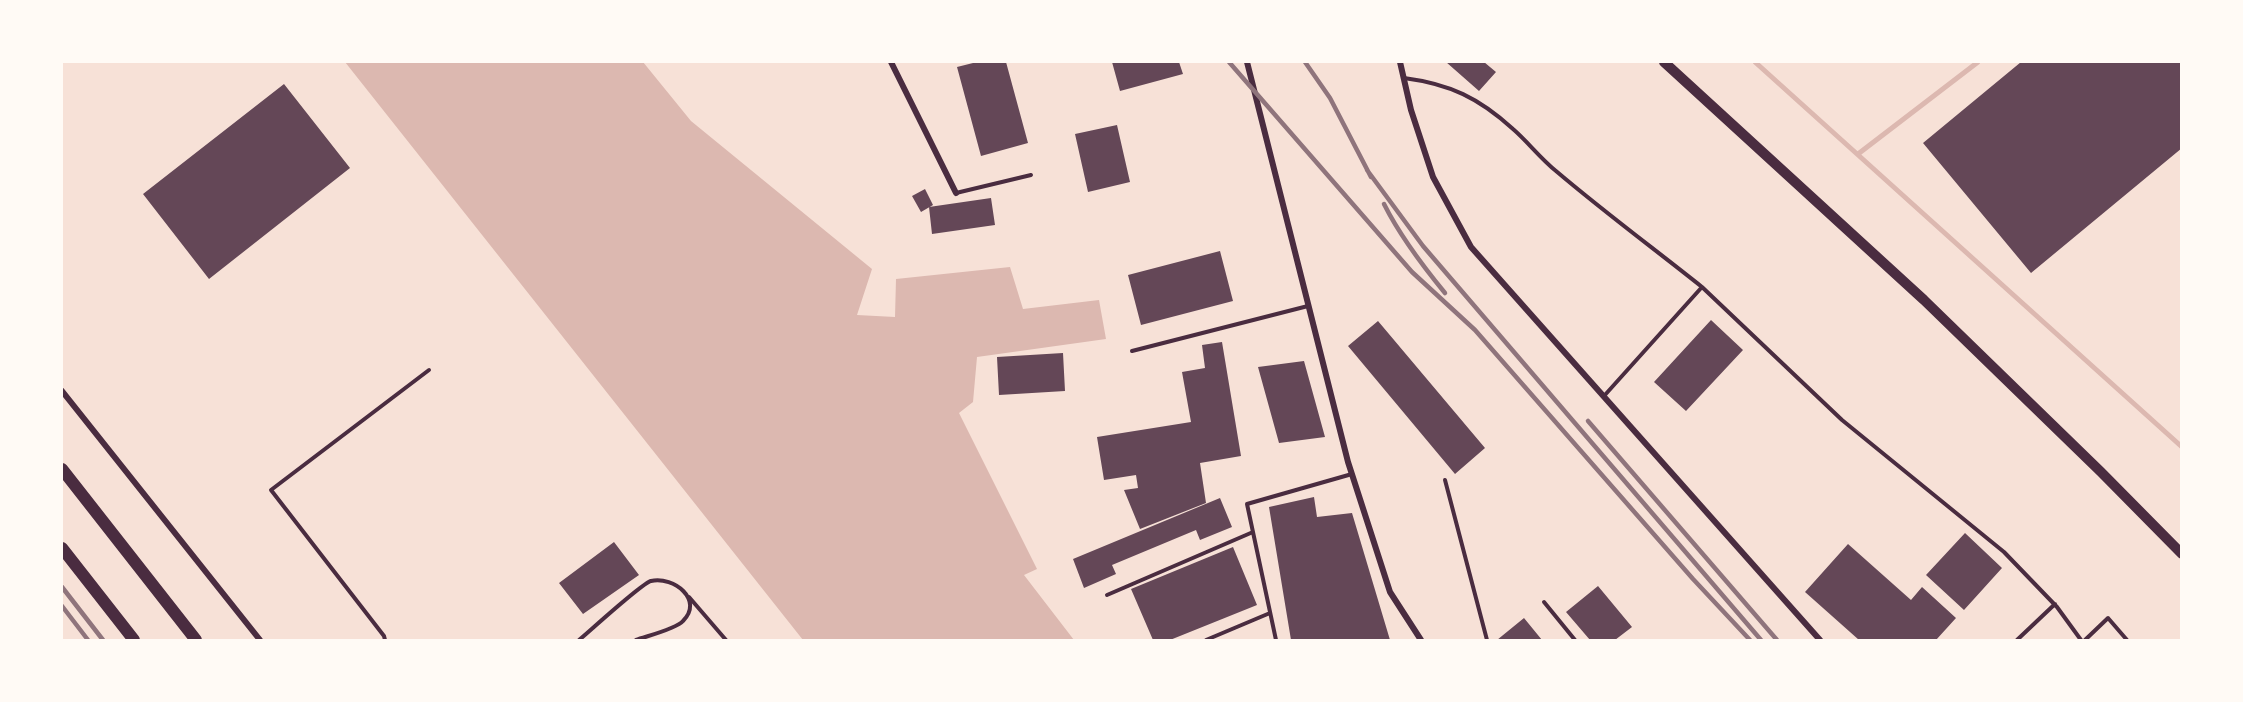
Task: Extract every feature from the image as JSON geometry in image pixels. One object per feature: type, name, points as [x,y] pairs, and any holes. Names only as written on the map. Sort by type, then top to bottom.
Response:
[{"type":"main road","points":[[1664,62],[1924,300],[2101,472],[2181,554]]},
{"type":"main road","points":[[62,469],[196,640]]},
{"type":"main road","points":[[62,548],[134,640]]},
{"type":"street","points":[[891,62],[956,193]]},
{"type":"street","points":[[1247,62],[1352,474],[1390,592],[1421,640]]},
{"type":"street","points":[[1400,62],[1433,177],[1471,247],[1820,640]]},
{"type":"street","points":[[62,391],[260,640]]},
{"type":"lane","points":[[1404,78],[1433,82],[1464,93],[1486,107],[1513,129],[1554,170],[1702,287],[1842,420],[2004,552],[2055,604],[2083,640],[2108,618],[2127,640]]},
{"type":"lane","points":[[956,193],[1031,175]]},
{"type":"lane","points":[[1604,397],[1702,287]]},
{"type":"lane","points":[[1132,351],[1309,306]]},
{"type":"lane","points":[[385,640],[271,490],[429,370]]},
{"type":"lane","points":[[1276,640],[1247,504],[1352,474]]},
{"type":"lane","points":[[1445,480],[1487,640]]},
{"type":"lane","points":[[1107,595],[1253,532]]},
{"type":"lane","points":[[579,640],[649,581],[667,581],[679,586],[726,640]]},
{"type":"lane","points":[[636,640],[682,622],[690,611],[688,597]]},
{"type":"lane","points":[[1544,602],[1575,640]]},
{"type":"lane","points":[[2017,640],[2055,604]]},
{"type":"lane","points":[[1206,640],[1270,612]]},
{"type":"shaded area","points":[[345,62],[643,62],[691,121],[872,269],[857,315],[895,317],[896,279],[1010,267],[1023,309],[1099,300],[1106,339],[977,357],[973,402],[959,413],[1037,569],[1024,575],[1074,640],[803,640]]},
{"type":"building","points":[[977,62],[1006,62],[1028,143],[981,156],[957,67]]},
{"type":"building","points":[[1112,62],[1179,62],[1183,74],[1120,91]]},
{"type":"building","points":[[1446,62],[1484,62],[1496,72],[1479,91]]},
{"type":"building","points":[[2021,62],[2182,62],[2182,148],[2031,273],[1923,143]]},
{"type":"building","points":[[284,84],[350,168],[209,279],[143,194]]},
{"type":"building","points":[[1117,125],[1130,182],[1088,192],[1075,134]]},
{"type":"building","points":[[925,189],[933,205],[921,212],[912,196]]},
{"type":"building","points":[[991,198],[995,225],[932,234],[929,207]]},
{"type":"building","points":[[1220,251],[1233,301],[1141,325],[1128,275]]},
{"type":"building","points":[[1711,320],[1743,350],[1686,411],[1654,382]]},
{"type":"building","points":[[1378,321],[1485,448],[1455,474],[1348,346]]},
{"type":"building","points":[[1222,342],[1241,456],[1200,463],[1206,503],[1140,529],[1124,490],[1138,488],[1136,475],[1104,480],[1097,437],[1191,422],[1182,372],[1205,368],[1202,345]]},
{"type":"building","points":[[1063,353],[1065,391],[999,395],[997,357]]},
{"type":"building","points":[[1304,361],[1325,437],[1279,443],[1258,367]]},
{"type":"building","points":[[1314,497],[1317,517],[1352,513],[1390,640],[1291,640],[1269,507]]},
{"type":"building","points":[[1220,498],[1232,527],[1200,540],[1196,530],[1112,565],[1116,574],[1084,588],[1073,559]]},
{"type":"building","points":[[1965,533],[2002,568],[1964,610],[1926,575]]},
{"type":"building","points":[[614,542],[639,575],[583,614],[559,583]]},
{"type":"building","points":[[1848,544],[1911,600],[1922,587],[1956,618],[1936,640],[1859,640],[1805,592]]},
{"type":"building","points":[[1233,547],[1257,605],[1170,640],[1153,640],[1131,589]]},
{"type":"building","points":[[1598,586],[1632,627],[1615,640],[1590,640],[1566,612]]},
{"type":"building","points":[[1524,618],[1542,640],[1497,640]]},
{"type":"waterway","points":[[1755,62],[2182,447]]},
{"type":"waterway","points":[[1858,154],[1978,62]]},
{"type":"railway","points":[[1229,62],[1412,272],[1475,330],[1693,579],[1750,640]]},
{"type":"railway","points":[[1305,62],[1330,98],[1371,177]]},
{"type":"railway","points":[[1367,170],[1423,246],[1761,640]]},
{"type":"railway","points":[[1384,204],[1412,250],[1445,293]]},
{"type":"railway","points":[[1588,421],[1777,640]]},
{"type":"railway","points":[[62,587],[103,640]]},
{"type":"railway","points":[[62,606],[88,640]]}]
